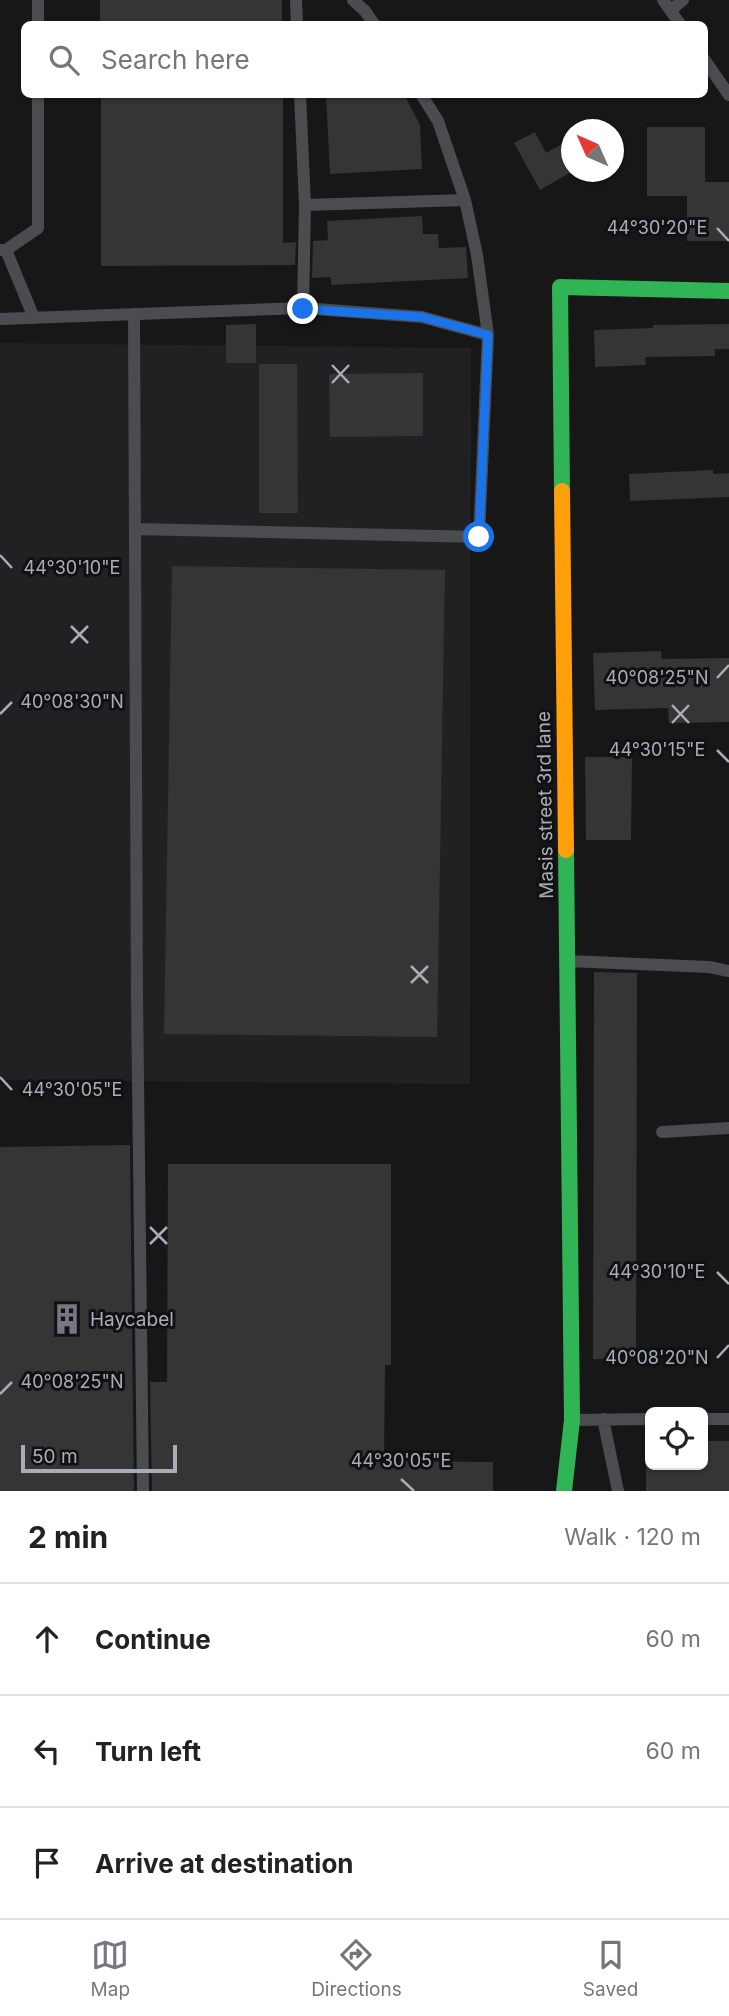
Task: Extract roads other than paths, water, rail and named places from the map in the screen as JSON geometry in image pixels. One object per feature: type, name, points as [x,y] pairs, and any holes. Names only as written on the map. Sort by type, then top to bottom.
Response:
[{"type":"street","name":"Masis street 3rd lane","points":[[564,1491],[572,1420],[560,287],[729,291]]},
{"type":"lane","points":[[38,0],[38,21]]},
{"type":"lane","points":[[296,0],[297,21]]},
{"type":"lane","points":[[353,0],[372,21]]},
{"type":"lane","points":[[678,21],[667,5],[683,0]]},
{"type":"lane","points":[[708,63],[729,94]]},
{"type":"lane","points":[[34,318],[3,250],[38,228],[38,98]]},
{"type":"lane","points":[[300,98],[305,205],[303,309]]},
{"type":"lane","points":[[135,529],[479,537],[488,335],[477,255],[465,200],[438,121],[424,98]]},
{"type":"lane","points":[[305,205],[465,200]]},
{"type":"lane","points":[[0,319],[303,309],[422,317],[488,335]]},
{"type":"lane","points":[[134,314],[136,982],[144,1491]]},
{"type":"lane","points":[[567,961],[709,967],[729,971]]},
{"type":"lane","points":[[662,1132],[729,1128]]},
{"type":"lane","points":[[603,1419],[618,1491]]},
{"type":"lane","points":[[572,1420],[645,1419]]},
{"type":"lane","points":[[708,1419],[729,1419]]},
{"type":"place","name":"Haycabel","points":[[67,1319]]}]
